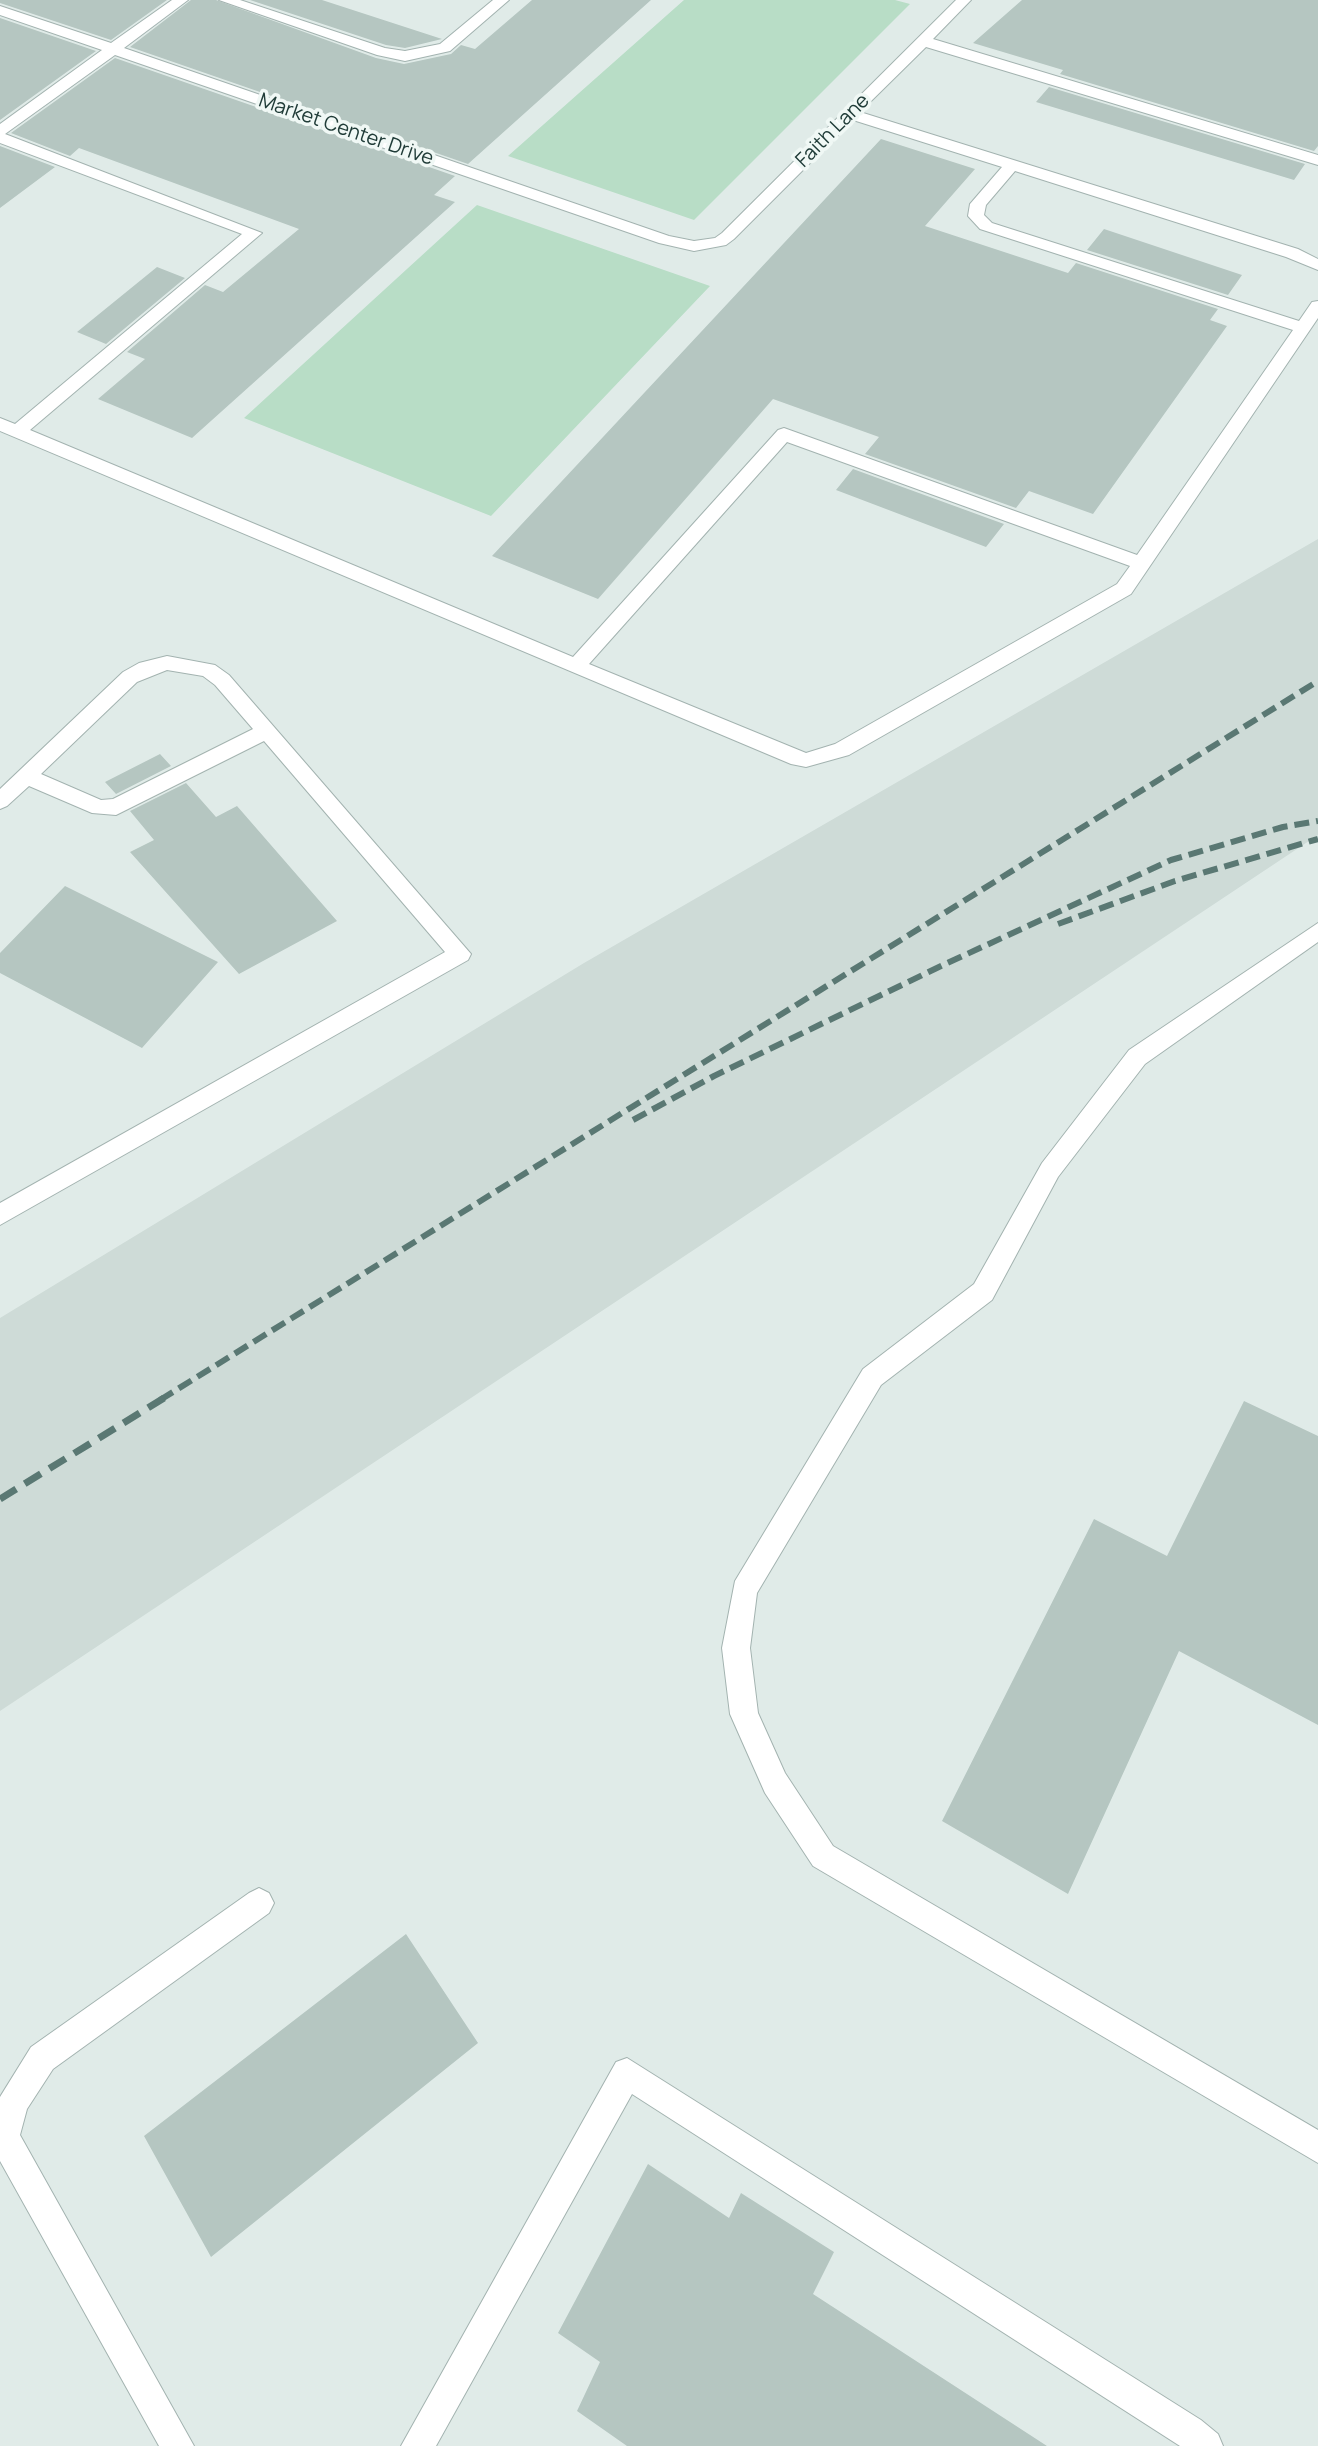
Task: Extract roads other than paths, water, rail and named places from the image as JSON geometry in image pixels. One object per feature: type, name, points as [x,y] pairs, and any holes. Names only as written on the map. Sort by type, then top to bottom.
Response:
[{"type":"street","points":[[0,131],[181,0]]},
{"type":"street","points":[[226,0],[382,52],[405,56],[445,48],[502,0]]},
{"type":"street","name":"Faith Lane","points":[[694,246],[720,242],[728,236],[964,0]]},
{"type":"street","name":"Market Center Drive","points":[[0,10],[665,240],[694,246]]},
{"type":"street","points":[[923,41],[1318,160]]},
{"type":"street","points":[[850,114],[1292,253],[1318,265]]},
{"type":"street","points":[[0,138],[254,233],[9,428],[791,757],[822,758],[842,750],[1124,589],[1318,306]]},
{"type":"street","points":[[1012,165],[978,204],[976,216],[986,226],[1303,328]]},
{"type":"street","points":[[576,666],[784,434],[1142,564]]},
{"type":"street","points":[[0,801],[130,677],[146,668],[167,663],[187,664],[215,675],[460,954],[0,1215]]},
{"type":"street","points":[[26,776],[99,808],[116,807],[267,731]]},
{"type":"street","points":[[1318,931],[1137,1057],[1050,1170],[983,1292],[872,1377],[744,1590],[736,1648],[744,1714],[775,1783],[823,1856],[1318,2147]]},
{"type":"street","points":[[177,2446],[4,2137],[13,2103],[42,2058],[259,1903]]},
{"type":"street","points":[[418,2446],[627,2073],[1189,2432],[1206,2446]]},
{"type":"railway","points":[[160,1400],[1318,681]]},
{"type":"railway","points":[[633,1120],[714,1076],[941,966],[1171,860],[1283,827],[1318,821]]},
{"type":"railway","points":[[1058,924],[1175,881],[1318,839]]},
{"type":"railway","points":[[0,1499],[164,1398]]}]
